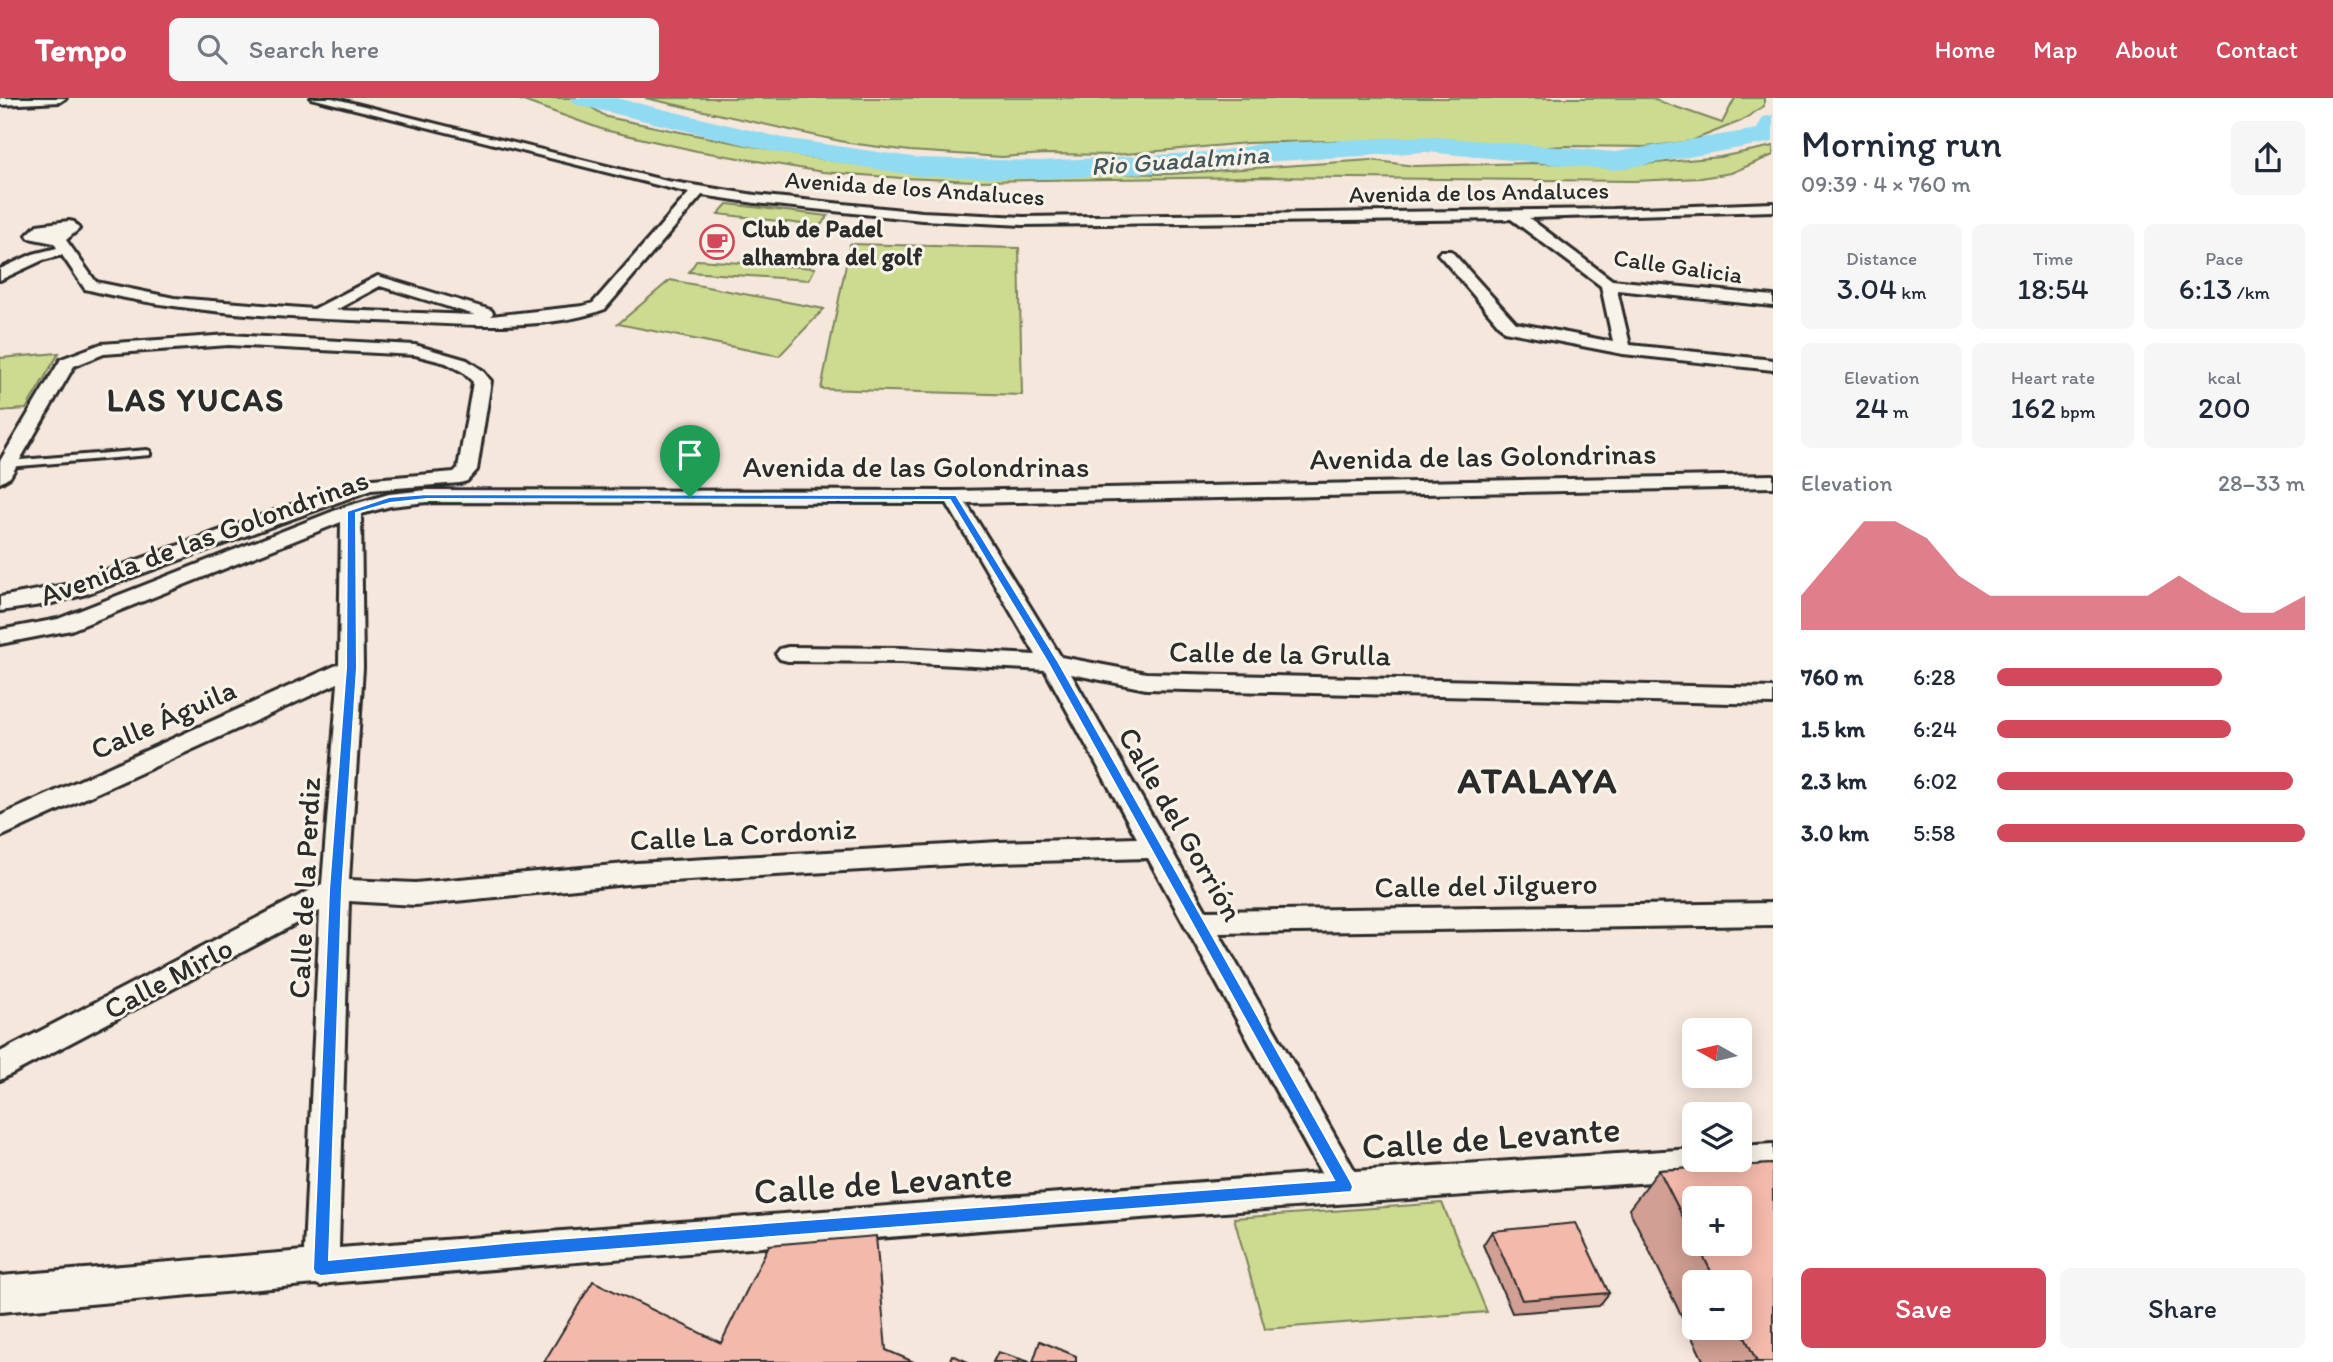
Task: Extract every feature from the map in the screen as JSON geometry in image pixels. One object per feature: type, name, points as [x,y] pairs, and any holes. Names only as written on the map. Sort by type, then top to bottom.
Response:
[{"type":"street","points":[[0,101],[60,98]]},
{"type":"street","name":"Avenida de los Andaluces","points":[[317,98],[524,151],[698,191],[962,219],[1023,221],[1515,215],[1773,207]]},
{"type":"street","points":[[61,244],[91,286],[174,303],[317,314],[497,321],[586,311],[599,306],[698,191]]},
{"type":"street","name":"Calle Galicia","points":[[1515,215],[1608,284],[1773,301]]},
{"type":"street","points":[[0,267],[29,251],[39,238],[35,233],[47,226],[72,227],[61,244],[0,275]]},
{"type":"street","points":[[1446,254],[1510,327],[1623,349],[1773,365]]},
{"type":"street","points":[[317,314],[378,281],[482,312],[497,321]]},
{"type":"street","points":[[1608,284],[1623,349]]},
{"type":"street","points":[[0,604],[48,597],[78,589],[369,484],[460,477],[467,470],[482,381],[476,372],[440,354],[415,350],[229,340],[102,349],[66,363],[4,470]]},
{"type":"street","name":"Avenida de las Golondrinas","points":[[0,637],[76,621],[351,511],[389,500],[427,496],[953,497],[1773,481]]},
{"type":"street","name":"Calle del Gorrión","points":[[953,497],[1053,663],[1154,848],[1199,922],[1346,1187]]},
{"type":"street","name":"Calle de la Perdiz","points":[[321,1269],[335,890],[351,668],[351,511]]},
{"type":"street","name":"Calle de la Grulla","points":[[788,654],[901,655],[1053,663],[1146,681],[1773,696]]},
{"type":"street","name":"Calle Águila","points":[[0,827],[351,668]]},
{"type":"street","name":"Calle La Cordoniz","points":[[335,890],[415,894],[637,873],[999,852],[1154,848]]},
{"type":"street","name":"Calle Mirlo","points":[[0,1067],[335,890]]},
{"type":"street","name":"Calle del Jilguero","points":[[1199,922],[1773,914]]},
{"type":"street","name":"Calle de Levante","points":[[0,1294],[321,1269],[516,1250],[1346,1187],[1773,1159]]},
{"type":"lane","points":[[4,470],[147,453]]},
{"type":"green space","points":[[515,98],[576,98],[607,117],[665,129],[807,157],[881,168],[964,175],[1170,174],[1371,160],[1414,166],[1645,164],[1720,157],[1773,146],[1773,155],[1731,173],[1701,178],[1634,181],[1252,177],[977,181],[901,178],[823,172],[697,151],[604,130]]},
{"type":"green space","points":[[645,98],[1650,98],[1722,123],[1735,98],[1764,98],[1764,106],[1741,121],[1691,141],[1646,147],[1531,148],[1322,141],[1247,143],[1114,155],[1046,154],[1002,157],[910,151],[849,143]]},
{"type":"green space","points":[[727,204],[828,216],[820,226],[718,214]]},
{"type":"green space","points":[[850,244],[1019,248],[1022,395],[821,389]]},
{"type":"green space","points":[[697,260],[815,268],[809,280],[689,272]]},
{"type":"green space","points":[[670,280],[824,309],[779,356],[618,324]]},
{"type":"green space","points":[[59,353],[26,409],[0,411],[0,358]]},
{"type":"green space","points":[[1442,1203],[1487,1312],[1265,1329],[1234,1218]]},
{"type":"building","points":[[1773,1164],[1773,1362],[1757,1362],[1746,1340],[1752,1340],[1752,1270],[1710,1270],[1703,1256],[1752,1256],[1752,1186],[1682,1186],[1682,1215],[1659,1170],[1752,1172],[1752,1165]]},
{"type":"building","points":[[1576,1223],[1609,1293],[1522,1300],[1492,1231]]},
{"type":"building","points":[[876,1236],[886,1350],[914,1362],[544,1362],[593,1281],[721,1343],[769,1245]]},
{"type":"building","points":[[1040,1341],[1076,1356],[1076,1362],[1033,1362]]},
{"type":"building","points":[[998,1352],[1030,1362],[993,1362]]},
{"type":"building","points":[[952,1355],[968,1362],[949,1362]]},
{"type":"waterway","name":"Rio Guadalmina","points":[[583,98],[783,146],[919,167],[1039,170],[1212,161],[1260,153],[1426,144],[1615,161],[1769,135],[1773,123]]},
{"type":"place","name":"Club de Padel alhambra del golf","points":[[717,242]]},
{"type":"district","name":"LAS YUCAS","points":[[196,400]]},
{"type":"district","name":"ATALAYA","points":[[1538,780]]},
{"type":"route","points":[[427,496],[690,497],[953,497],[1053,663],[1154,848],[1199,922],[1346,1187],[516,1250],[321,1269],[335,890],[351,668],[351,511],[389,500],[427,496]]}]
